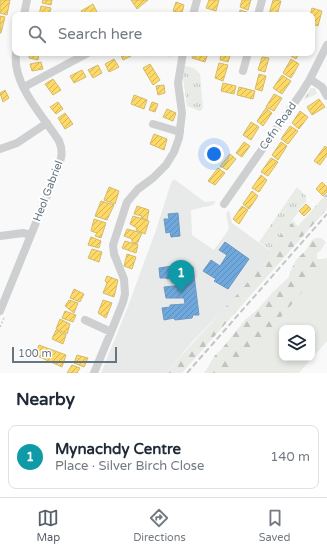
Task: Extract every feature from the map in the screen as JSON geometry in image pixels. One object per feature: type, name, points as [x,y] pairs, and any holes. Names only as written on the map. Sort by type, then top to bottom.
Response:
[{"type":"street","points":[[25,12],[27,0]]},
{"type":"street","points":[[194,12],[197,0]]},
{"type":"street","points":[[259,12],[262,0]]},
{"type":"street","name":"Cefn Road","points":[[224,204],[310,79],[327,46]]},
{"type":"street","name":"Heol Gabriel","points":[[0,311],[62,156],[59,141],[24,87],[17,72],[16,56]]},
{"type":"street","points":[[24,87],[82,56]]},
{"type":"street","points":[[94,373],[125,294],[124,279],[114,254],[113,245],[127,202],[138,189],[153,178],[166,165],[174,152],[180,132],[182,113],[178,83],[182,56]]},
{"type":"street","points":[[243,71],[247,56]]},
{"type":"street","points":[[310,79],[322,87],[327,96]]},
{"type":"street","points":[[0,149],[17,143],[47,123]]},
{"type":"street","points":[[153,124],[180,132]]},
{"type":"street","points":[[0,236],[23,232],[31,235]]},
{"type":"street","points":[[85,320],[111,332]]},
{"type":"shaded area","points":[[174,179],[205,202],[216,201],[213,205],[191,210],[192,235],[214,250],[229,229],[226,214],[229,210],[232,223],[272,252],[257,273],[193,341],[166,373],[101,373],[127,309],[156,230],[171,183]]},
{"type":"green space","points":[[185,66],[194,68],[200,74],[203,108],[200,111],[187,106],[183,78]]},
{"type":"green space","points":[[311,88],[315,88],[317,94],[303,100]]},
{"type":"green space","points":[[297,187],[306,196],[306,202],[298,210],[299,211],[291,222],[291,226],[288,231],[282,233],[269,249],[259,242]]},
{"type":"green space","points":[[327,193],[327,209],[182,373],[166,373],[260,268],[272,252],[269,249],[282,233],[288,231],[293,220],[298,226]]},
{"type":"green space","points":[[321,238],[326,242],[317,253],[317,259],[327,258],[327,267],[285,325],[279,325],[279,333],[268,348],[250,353],[241,373],[204,373],[215,356],[245,320],[258,309],[289,277],[296,260],[306,250],[312,240]]},
{"type":"green space","points":[[327,263],[327,341],[315,355],[315,325],[279,325],[279,361],[310,361],[299,373],[233,373]]},
{"type":"building: Homes","points":[[0,0],[10,0],[7,15],[0,13]]},
{"type":"building: Homes","points":[[43,0],[52,0],[51,5],[42,3]]},
{"type":"building: Homes","points":[[131,0],[148,0],[137,9]]},
{"type":"building: Homes","points":[[209,0],[219,0],[216,11],[206,8]]},
{"type":"building: Homes","points":[[242,0],[251,0],[248,10],[240,7]]},
{"type":"building: Homes","points":[[273,0],[281,1],[278,12],[270,12]]},
{"type":"building: Homes","points":[[176,2],[184,5],[182,12],[173,11]]},
{"type":"building: Homes","points":[[93,4],[97,12],[82,12]]},
{"type":"building: Homes","points":[[41,6],[51,8],[50,12],[40,12]]},
{"type":"building: Homes","points":[[312,8],[322,11],[318,26],[315,25],[315,12],[311,12]]},
{"type":"building: Homes","points":[[0,16],[5,17],[1,33],[0,33]]},
{"type":"building: Homes","points":[[29,56],[39,56],[38,60],[29,58]]},
{"type":"building: Homes","points":[[121,56],[131,56],[123,60]]},
{"type":"building: Homes","points":[[192,56],[207,56],[205,62],[192,58]]},
{"type":"building: Homes","points":[[221,56],[230,56],[228,62],[220,60]]},
{"type":"building: Homes","points":[[262,57],[269,58],[265,72],[258,70]]},
{"type":"building: Homes","points":[[114,59],[119,67],[109,72],[105,64]]},
{"type":"building: Homes","points":[[291,59],[299,64],[291,78],[283,73]]},
{"type":"building: Homes","points":[[41,62],[43,69],[32,71],[30,64]]},
{"type":"building: Homes","points":[[219,63],[228,65],[223,81],[215,78]]},
{"type":"building: Homes","points":[[150,64],[160,80],[153,85],[143,68]]},
{"type":"building: Homes","points":[[98,65],[102,73],[93,78],[88,70]]},
{"type":"building: Homes","points":[[82,70],[86,77],[74,83],[70,76]]},
{"type":"building: Homes","points":[[259,74],[266,76],[262,91],[255,89]]},
{"type":"building: Homes","points":[[282,75],[291,81],[282,94],[273,88]]},
{"type":"building: Homes","points":[[53,79],[61,90],[53,95],[45,84]]},
{"type":"building: Homes","points":[[223,83],[236,86],[234,94],[221,91]]},
{"type":"building: Homes","points":[[164,85],[165,93],[158,95],[156,86]]},
{"type":"building: Homes","points":[[239,87],[255,91],[253,99],[237,95]]},
{"type":"building: Homes","points":[[5,90],[9,98],[3,102],[0,93]]},
{"type":"building: Homes","points":[[274,94],[282,98],[274,111],[266,107]]},
{"type":"building: Homes","points":[[134,95],[147,100],[144,109],[131,104]]},
{"type":"building: Homes","points":[[319,99],[325,107],[312,115],[307,107]]},
{"type":"building: Homes","points":[[58,102],[63,109],[56,114],[50,107]]},
{"type":"building: Homes","points":[[152,102],[158,104],[155,112],[149,110]]},
{"type":"building: Homes","points":[[266,108],[272,113],[263,126],[257,121]]},
{"type":"building: Homes","points":[[167,109],[176,113],[173,121],[163,117]]},
{"type":"building: Homes","points":[[300,111],[308,117],[299,129],[292,123]]},
{"type":"building: Homes","points":[[65,113],[73,124],[65,129],[58,118]]},
{"type":"building: Homes","points":[[251,122],[259,127],[251,140],[243,135]]},
{"type":"building: Homes","points":[[290,126],[298,131],[288,144],[281,139]]},
{"type":"building: Homes","points":[[154,134],[167,139],[164,150],[150,144]]},
{"type":"building: Homes","points":[[244,142],[250,146],[242,157],[236,153]]},
{"type":"building: Homes","points":[[281,142],[287,146],[278,160],[272,155]]},
{"type":"building: Homes","points":[[325,146],[327,148],[327,155],[320,165],[314,161]]},
{"type":"building: Homes","points":[[230,154],[236,159],[227,170],[220,166]]},
{"type":"building: Homes","points":[[271,158],[278,162],[268,176],[261,172]]},
{"type":"building: Homes","points":[[218,168],[225,173],[215,185],[208,181]]},
{"type":"building: Homes","points":[[261,175],[267,180],[259,192],[252,188]]},
{"type":"building: Homes","points":[[322,182],[327,187],[327,192],[323,196],[316,189]]},
{"type":"building: Homes","points":[[109,187],[119,191],[115,204],[104,200]]},
{"type":"building: Homes","points":[[252,191],[258,196],[249,209],[243,204]]},
{"type":"building: Homes","points":[[101,201],[114,205],[107,220],[95,216]]},
{"type":"building: Homes","points":[[306,204],[311,209],[304,216],[299,211]]},
{"type":"building: Homes","points":[[137,206],[149,210],[147,220],[141,218],[142,216],[134,214]]},
{"type":"building: Homes","points":[[242,206],[248,210],[239,224],[233,219]]},
{"type":"building: Homes","points":[[133,216],[149,221],[145,234],[136,230],[137,228],[130,224]]},
{"type":"building: Homes","points":[[94,219],[106,223],[101,238],[95,236],[97,233],[91,231]]},
{"type":"building: Homes","points":[[127,229],[142,233],[137,244],[132,242],[132,239],[124,236]]},
{"type":"building: Homes","points":[[91,237],[101,241],[99,248],[88,245]]},
{"type":"building: Homes","points":[[125,241],[138,245],[136,253],[122,248]]},
{"type":"building: Homes","points":[[92,249],[102,252],[99,262],[88,258]]},
{"type":"building: Homes","points":[[127,254],[136,257],[132,269],[124,266]]},
{"type":"building: Homes","points":[[107,276],[118,280],[114,297],[103,293],[107,283],[105,281]]},
{"type":"building: Homes","points":[[74,289],[84,294],[80,302],[70,298]]},
{"type":"building: Homes","points":[[69,300],[78,303],[74,313],[65,306]]},
{"type":"building: Homes","points":[[103,300],[112,303],[106,318],[98,313]]},
{"type":"building: Homes","points":[[65,311],[76,315],[73,322],[62,318]]},
{"type":"building: Homes","points":[[60,319],[70,324],[67,334],[56,329]]},
{"type":"building: Homes","points":[[56,330],[66,335],[63,344],[52,339]]},
{"type":"building: Homes","points":[[39,345],[66,355],[62,367],[35,355]]},
{"type":"building: Homes","points":[[77,355],[88,358],[84,367],[74,363]]},
{"type":"building: Homes","points":[[72,365],[80,368],[77,373],[67,373]]},
{"type":"building: Schools","points":[[178,213],[180,236],[171,237],[170,232],[166,233],[164,219],[169,219],[168,214]]},
{"type":"building: Schools","points":[[225,242],[249,259],[228,289],[214,281],[216,279],[203,271],[211,260],[220,266],[227,255],[219,250]]},
{"type":"building: Schools","points":[[185,264],[186,267],[193,267],[199,315],[193,315],[192,318],[175,320],[174,318],[164,320],[162,308],[170,307],[170,305],[185,304],[184,298],[166,298],[164,287],[184,285],[183,276],[167,279],[160,278],[159,268]]},
{"type":"railway","points":[[187,373],[327,214]]},
{"type":"place","name":"Mynachdy Centre","points":[[181,293]]}]
